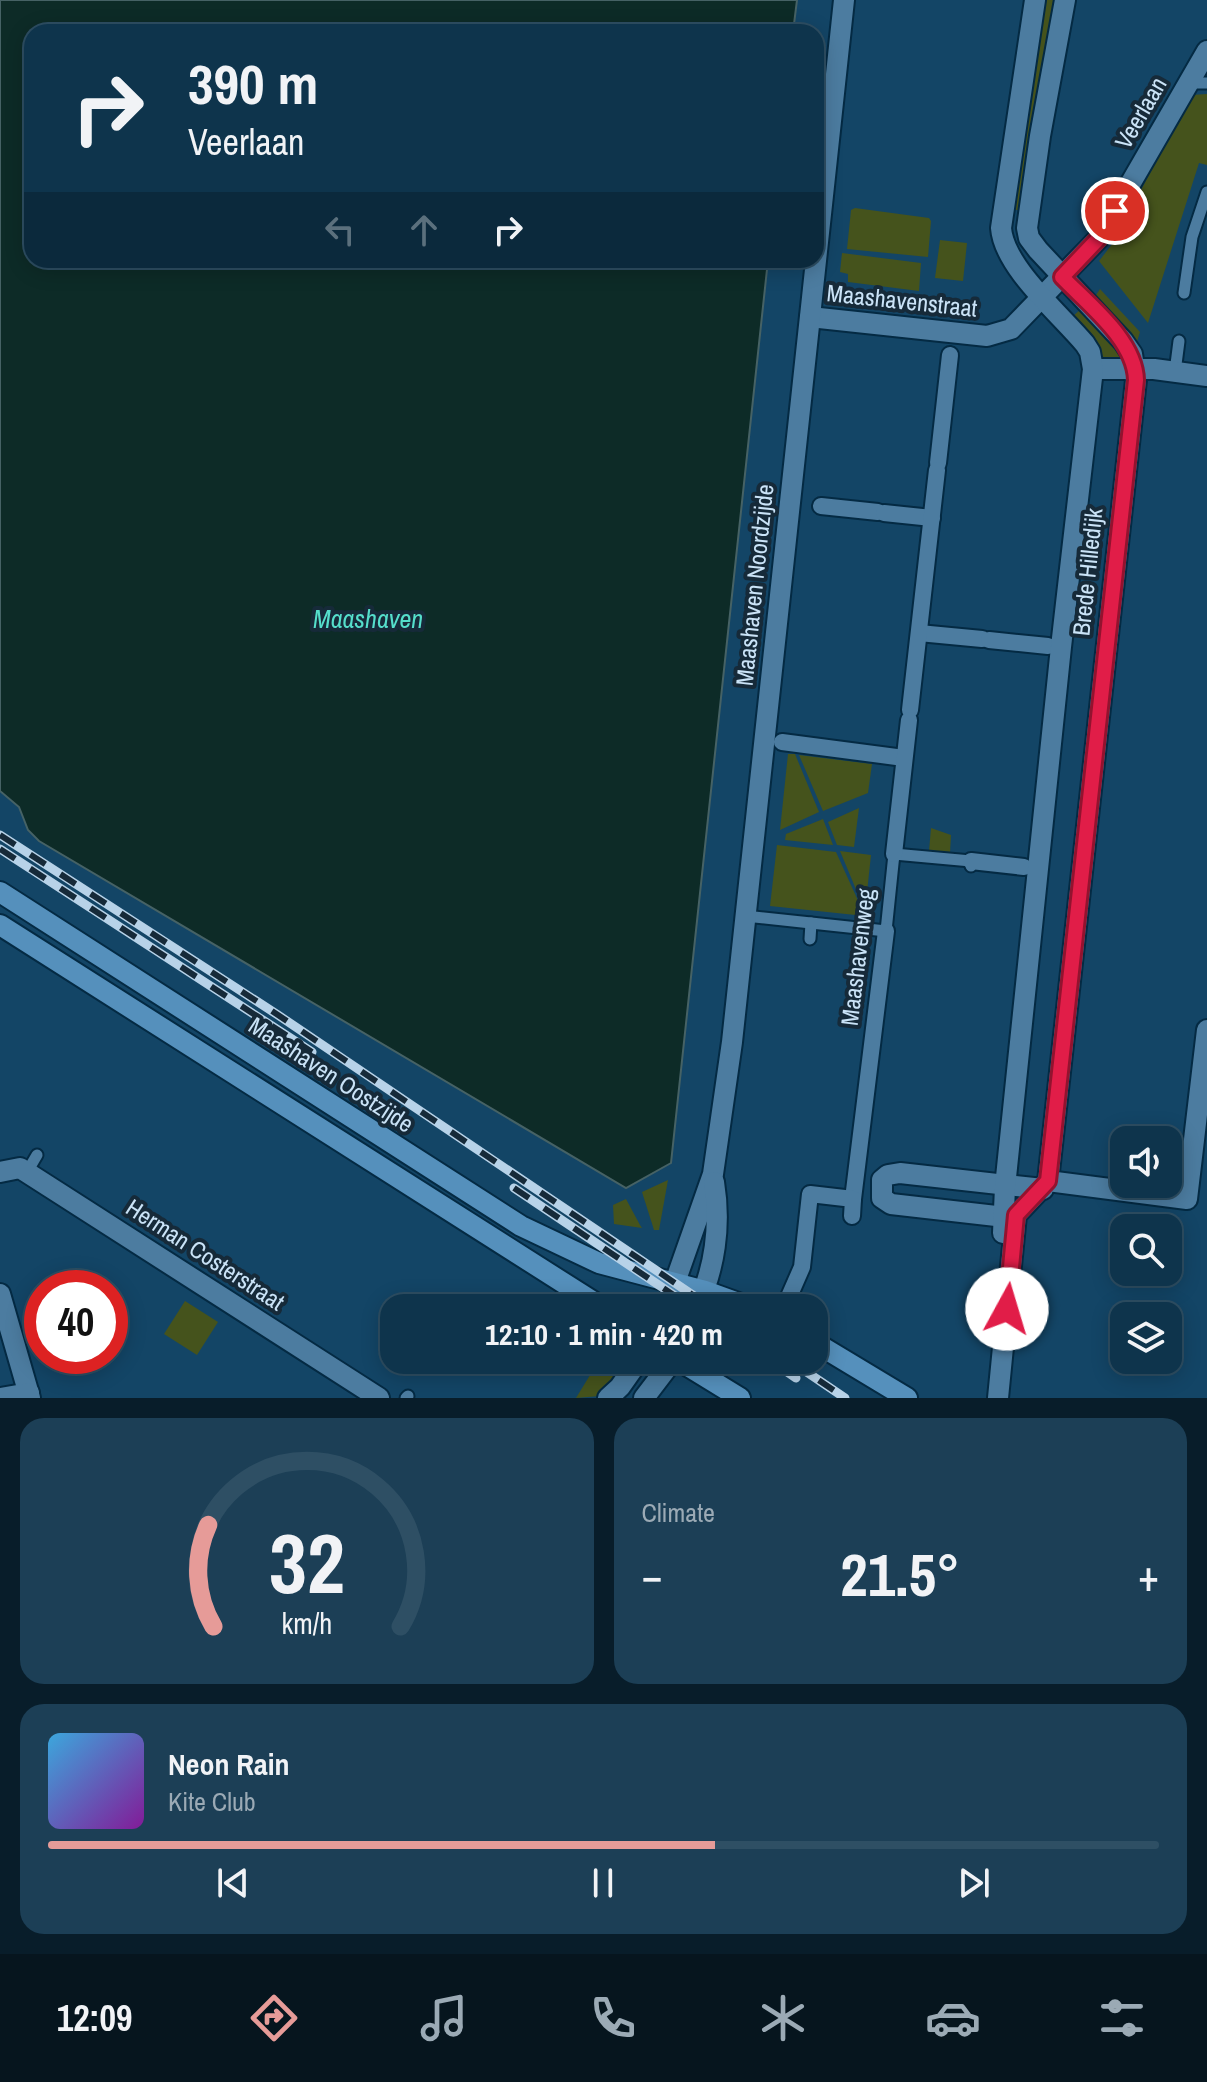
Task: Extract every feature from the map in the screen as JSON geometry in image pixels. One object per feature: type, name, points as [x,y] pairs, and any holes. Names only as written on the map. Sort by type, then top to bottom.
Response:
[{"type":"main road","name":"Maashaven Oostzijde","points":[[0,892],[521,1226],[576,1254],[647,1277],[677,1283],[692,1294]]},
{"type":"main road","name":"Maashaven Oostzijde","points":[[0,925],[581,1294]]},
{"type":"main road","points":[[828,1350],[907,1398]]},
{"type":"main road","points":[[700,1374],[740,1398]]},
{"type":"street","name":"Maashaven Noordzijde","points":[[824,186],[844,0]]},
{"type":"street","points":[[1035,0],[1001,228],[1010,258],[1085,344],[1093,369],[1207,376]]},
{"type":"street","points":[[1065,0],[1027,216],[1029,238],[1123,341],[1132,354],[1136,370]]},
{"type":"street","name":"Veerlaan","points":[[1062,277],[1099,238],[1198,83],[1207,51]]},
{"type":"street","name":"Maashaven Noordzijde","points":[[672,1294],[713,1174],[732,1042],[815,268]]},
{"type":"street","name":"Maashavenstraat","points":[[810,317],[987,336],[1011,329],[1062,277]]},
{"type":"street","name":"Maashavenweg","points":[[894,854],[950,355]]},
{"type":"street","name":"Brede Hilledijk","points":[[986,1398],[1061,647],[1093,369]]},
{"type":"street","name":"Brede Hilledijk","points":[[1045,1185],[1136,370]]},
{"type":"street","points":[[814,505],[932,518]]},
{"type":"street","points":[[919,633],[1048,646]]},
{"type":"street","points":[[782,742],[904,758]]},
{"type":"street","points":[[971,863],[1024,867]]},
{"type":"street","name":"Maashavenweg","points":[[852,1216],[886,931]]},
{"type":"street","points":[[1005,1217],[891,1204],[885,1202],[881,1193],[882,1180],[888,1175],[900,1173],[1005,1187],[1045,1185],[1187,1199],[1207,1030]]},
{"type":"street","name":"Herman Costerstraat","points":[[0,1172],[32,1164],[379,1398]]},
{"type":"street","name":"Maashaven Noordzijde","points":[[702,1294],[713,1261],[717,1203],[713,1174]]},
{"type":"street","points":[[998,1398],[1016,1215],[1045,1185]]},
{"type":"street","points":[[790,1294],[802,1267],[810,1194],[853,1199]]},
{"type":"street","points":[[647,1277],[657,1294]]},
{"type":"street","points":[[0,1294],[30,1396],[1,1398]]},
{"type":"street","points":[[608,1398],[629,1374]]},
{"type":"street","points":[[644,1398],[664,1374]]},
{"type":"lane","points":[[1184,293],[1192,237],[1207,192]]},
{"type":"lane","points":[[1175,372],[1179,341]]},
{"type":"lane","points":[[894,854],[971,863]]},
{"type":"lane","name":"Maashavenweg","points":[[886,931],[894,854]]},
{"type":"lane","points":[[745,916],[886,931]]},
{"type":"lane","points":[[810,939],[811,923]]},
{"type":"green space","points":[[1041,0],[1059,0],[1022,211],[1011,209]]},
{"type":"green space","points":[[1207,94],[1207,165],[1199,163],[1148,323],[1099,261],[1113,243],[1191,95]]},
{"type":"green space","points":[[851,210],[929,218],[928,257],[847,249]]},
{"type":"green space","points":[[940,240],[967,243],[963,281],[935,278]]},
{"type":"green space","points":[[842,253],[921,263],[919,291],[848,282],[848,274],[840,272]]},
{"type":"green space","points":[[1100,289],[1140,332],[1136,345],[1094,298]]},
{"type":"green space","points":[[1081,309],[1108,334],[1125,358],[1115,362],[1101,356],[1072,317]]},
{"type":"green space","points":[[788,754],[795,754],[819,812],[780,830]]},
{"type":"green space","points":[[799,755],[872,764],[868,793],[823,811]]},
{"type":"green space","points":[[859,808],[854,847],[837,845],[828,822]]},
{"type":"green space","points":[[823,819],[833,845],[785,840],[786,834]]},
{"type":"green space","points":[[931,828],[951,835],[950,853],[929,851]]},
{"type":"green space","points":[[777,845],[836,852],[865,916],[770,906]]},
{"type":"green space","points":[[840,851],[871,855],[865,911]]},
{"type":"green space","points":[[668,1180],[659,1230],[654,1230],[642,1192]]},
{"type":"green space","points":[[626,1199],[642,1228],[614,1224],[613,1205]]},
{"type":"green space","points":[[185,1301],[218,1322],[197,1355],[164,1334]]},
{"type":"green space","points":[[591,1374],[619,1375],[600,1396],[576,1398]]},
{"type":"water","name":"Maashaven","points":[[0,0],[797,0],[794,24],[24,24],[24,268],[767,268],[671,1163],[626,1188],[39,841],[28,830],[19,807],[0,791]]},
{"type":"railway","points":[[0,835],[278,1015],[691,1294]]},
{"type":"railway","points":[[0,849],[312,1052]]},
{"type":"railway","points":[[514,1188],[672,1294]]},
{"type":"railway","points":[[790,1374],[796,1378]]},
{"type":"railway","points":[[810,1374],[845,1398]]},
{"type":"route","points":[[1007,1309],[1016,1215],[1048,1181],[1136,380],[1132,354],[1123,341],[1062,277],[1089,251],[1115,211]]}]
